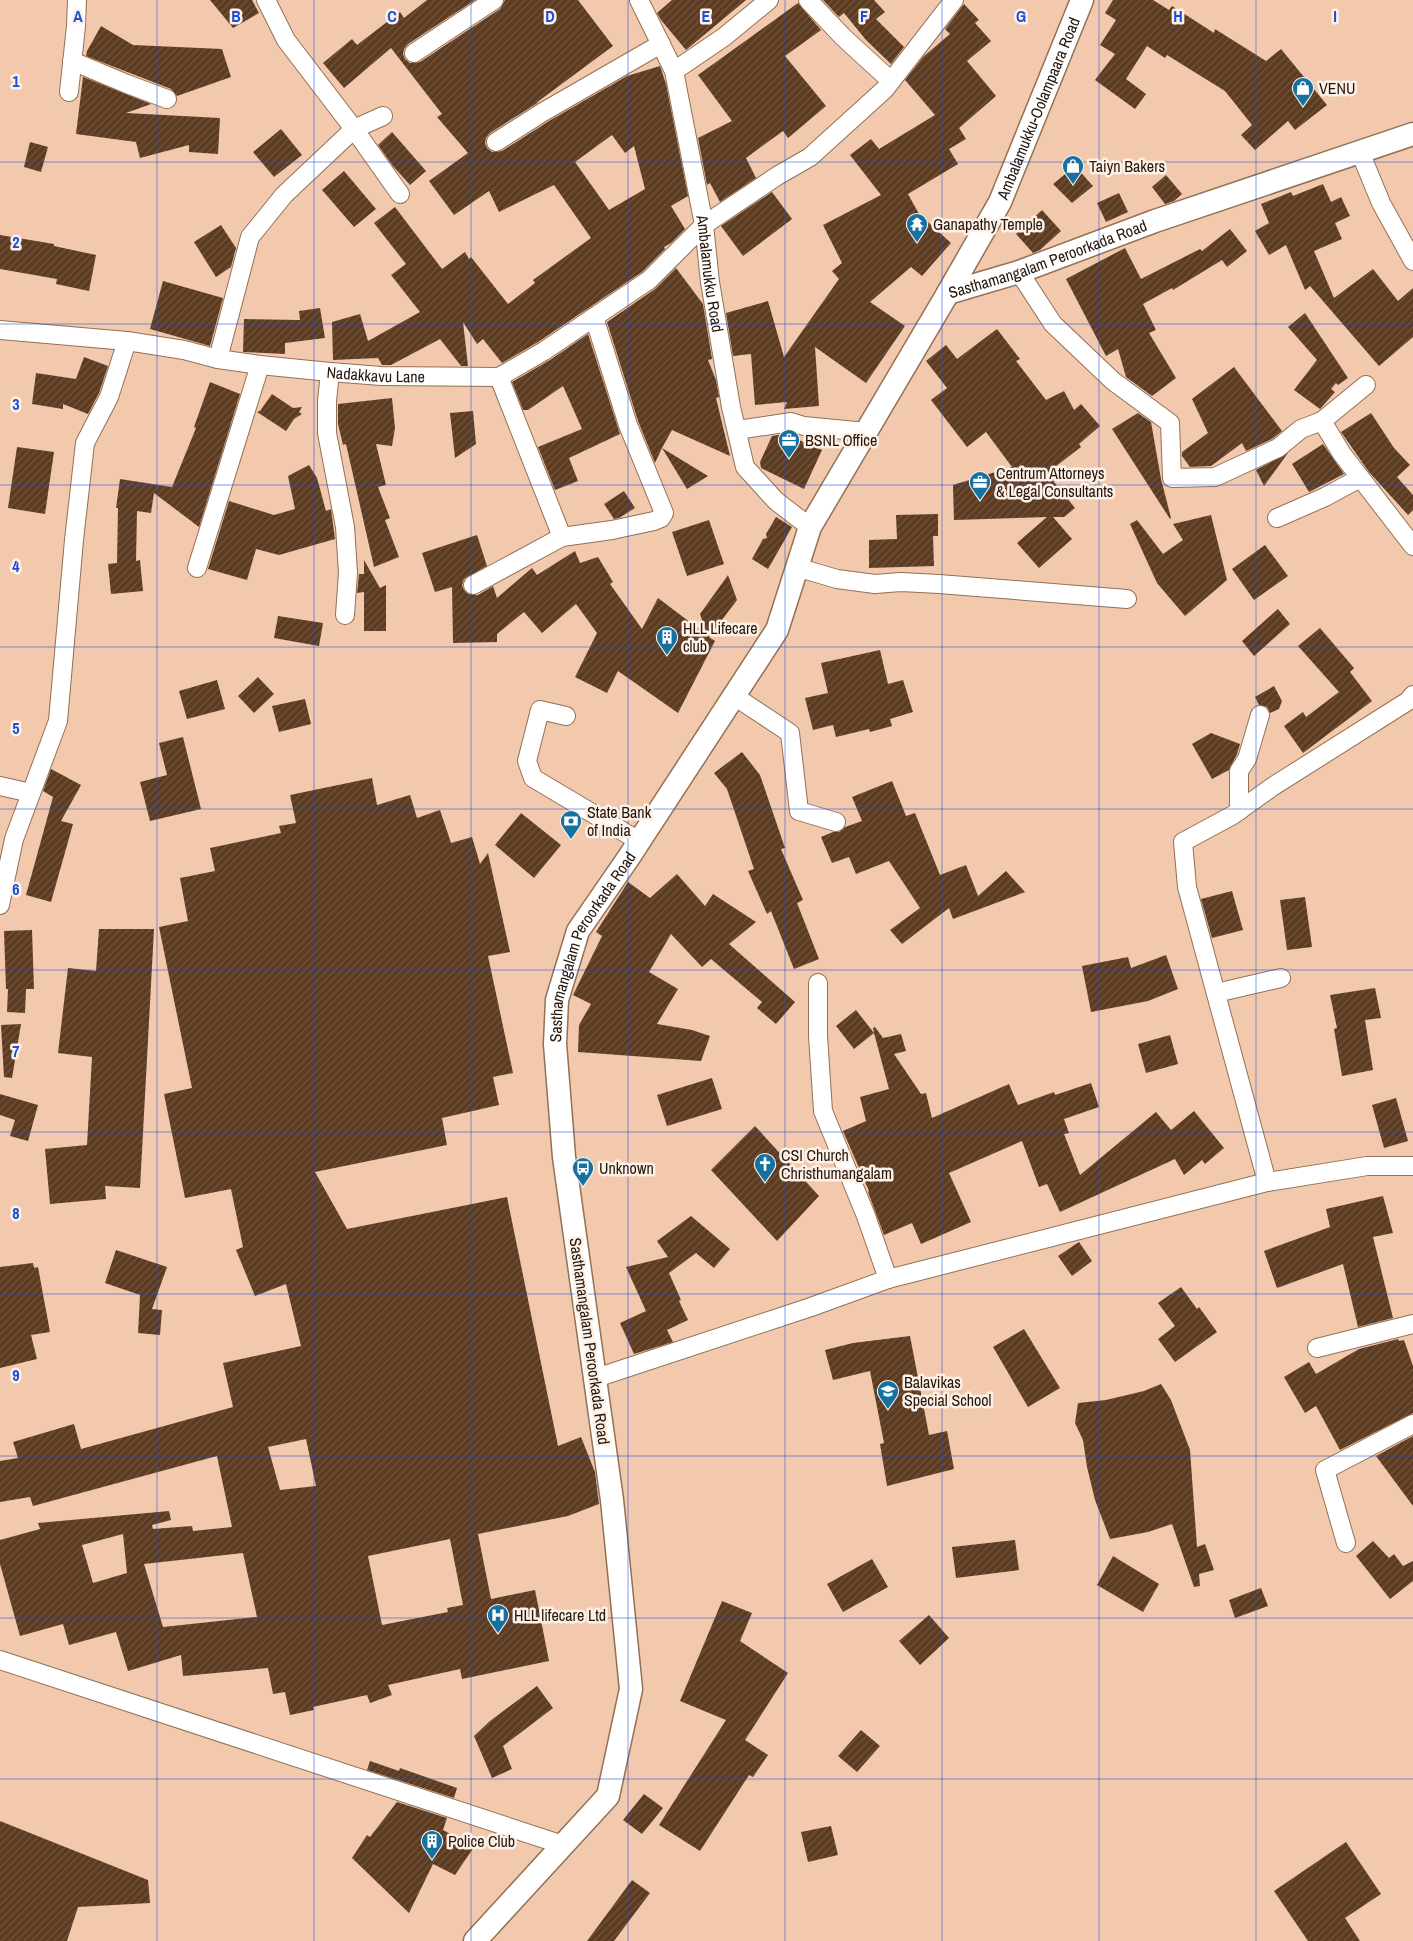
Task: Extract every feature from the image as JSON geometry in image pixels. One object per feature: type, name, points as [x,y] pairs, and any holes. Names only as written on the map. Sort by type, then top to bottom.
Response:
[{"type":"street","points":[[69,92],[77,0]]},
{"type":"street","points":[[266,0],[286,40],[354,129],[400,194]]},
{"type":"street","points":[[414,53],[494,0]]},
{"type":"street","name":"Ambalamukku Road","points":[[639,0],[674,71],[704,225],[710,282],[745,467],[776,501],[810,527]]},
{"type":"street","points":[[674,71],[724,37],[769,0]]},
{"type":"street","points":[[808,0],[843,37],[891,81]]},
{"type":"street","points":[[562,537],[499,377],[544,351],[649,280],[704,225],[777,176],[810,157],[885,88],[954,0]]},
{"type":"street","name":"Ambalamukku-Oolampaara Road","points":[[948,293],[1000,202],[1082,0]]},
{"type":"street","points":[[496,142],[543,112],[661,44]]},
{"type":"street","points":[[72,61],[167,99]]},
{"type":"street","points":[[218,359],[250,237],[284,195],[354,129],[383,116]]},
{"type":"street","name":"Sasthamangalam Peroorkada Road","points":[[475,1941],[608,1796],[631,1688],[612,1500],[564,1157],[555,1044],[557,1000],[578,931],[777,630],[810,527],[948,293],[1020,272],[1155,220],[1413,134]]},
{"type":"street","points":[[1360,152],[1381,203],[1413,261]]},
{"type":"street","points":[[1020,272],[1053,324],[1113,381],[1170,423],[1172,478],[1215,477],[1278,448],[1302,429],[1322,420],[1366,385]]},
{"type":"street","points":[[473,585],[562,537],[612,530],[654,521],[661,518],[664,513],[628,425],[594,318]]},
{"type":"street","name":"Nadakkavu Lane","points":[[0,330],[127,341],[184,350],[218,359],[330,372],[380,376],[499,377]]},
{"type":"street","points":[[0,905],[14,839],[58,721],[74,540],[85,443],[109,397],[127,341]]},
{"type":"street","points":[[197,568],[260,365]]},
{"type":"street","points":[[330,372],[327,401],[327,432],[345,527],[348,573],[345,614]]},
{"type":"street","points":[[1322,420],[1342,454],[1413,546]]},
{"type":"street","points":[[737,430],[792,422],[804,426],[866,432]]},
{"type":"street","points":[[1277,518],[1325,497],[1360,478]]},
{"type":"street","points":[[796,567],[837,579],[875,584],[901,582],[939,584],[1128,599]]},
{"type":"street","points":[[1267,1182],[1187,887],[1183,842],[1239,811],[1285,779],[1408,701],[1413,694]]},
{"type":"street","points":[[734,696],[790,733],[799,811],[836,822]]},
{"type":"street","points":[[566,716],[540,710],[527,761],[532,778],[639,841]]},
{"type":"street","points":[[1239,811],[1239,772],[1247,759],[1260,715]]},
{"type":"street","points":[[0,786],[31,793]]},
{"type":"street","points":[[1216,994],[1281,978]]},
{"type":"street","points":[[818,983],[818,1036],[823,1111],[866,1216],[888,1279]]},
{"type":"street","points":[[596,1378],[811,1307],[888,1279],[1267,1182],[1367,1166],[1413,1166]]},
{"type":"street","points":[[1317,1348],[1413,1324]]},
{"type":"street","points":[[1346,1543],[1325,1470],[1413,1424]]},
{"type":"street","points":[[0,1660],[563,1846]]},
{"type":"building","points":[[210,0],[252,0],[259,13],[233,28]]},
{"type":"building","points":[[427,0],[475,0],[408,44],[403,54],[410,63],[420,62],[500,9],[505,0],[578,0],[613,46],[536,103],[539,102],[490,133],[485,143],[492,152],[502,151],[549,121],[627,76],[660,66],[666,84],[688,196],[671,206],[685,229],[671,243],[664,247],[665,249],[642,272],[538,342],[502,363],[483,339],[477,344],[463,322],[468,366],[461,366],[440,339],[391,365],[382,365],[378,358],[333,360],[332,322],[360,314],[368,341],[420,312],[391,275],[406,264],[374,223],[395,207],[442,269],[465,252],[508,304],[535,283],[533,280],[591,238],[554,185],[499,212],[489,191],[454,215],[429,181],[468,153],[437,117],[442,114],[391,48],[344,88],[323,63],[352,39],[357,45],[400,12],[404,18]],"holes":[[[612,135],[625,153],[634,146],[645,189],[609,210],[575,162]]]},
{"type":"building","points":[[672,0],[746,0],[686,50],[657,13]]},
{"type":"building","points":[[823,0],[874,0],[885,12],[876,19],[904,47],[891,64],[866,40],[844,13],[839,17]]},
{"type":"building","points":[[1113,0],[1153,0],[1169,10],[1172,6],[1214,33],[1215,29],[1266,61],[1281,49],[1327,105],[1295,130],[1288,121],[1255,150],[1241,135],[1252,125],[1225,91],[1167,55],[1165,58],[1147,46],[1126,79],[1146,94],[1135,109],[1095,80],[1115,54],[1100,45],[1116,20],[1105,13]]},
{"type":"building","points":[[798,3],[821,30],[785,56],[826,106],[788,138],[783,131],[746,158],[756,178],[720,202],[710,183],[707,185],[698,138],[732,121],[698,75]]},
{"type":"building","points":[[964,4],[979,20],[975,23],[991,41],[967,61],[996,96],[959,128],[966,139],[949,149],[958,164],[908,194],[919,214],[951,243],[922,276],[911,267],[870,302],[905,326],[866,383],[815,347],[819,406],[784,409],[787,402],[755,405],[751,354],[733,356],[726,313],[768,301],[784,357],[839,279],[832,271],[842,263],[823,225],[881,195],[850,155],[871,139],[879,149],[935,115],[905,80],[923,57],[950,34],[945,29]]},
{"type":"building","points":[[101,26],[133,45],[222,49],[231,77],[177,96],[171,89],[86,56]]},
{"type":"building","points":[[83,77],[151,104],[126,113],[220,118],[218,154],[189,152],[189,145],[140,158],[136,142],[76,134]]},
{"type":"building","points":[[281,129],[302,155],[274,177],[253,152]]},
{"type":"building","points":[[392,132],[426,171],[410,185],[378,145]]},
{"type":"building","points":[[30,142],[48,147],[41,172],[24,167]]},
{"type":"building","name":"Taiyn Bakers","points":[[1075,166],[1093,186],[1072,203],[1053,184]]},
{"type":"building","points":[[344,171],[376,209],[354,227],[322,190]]},
{"type":"building","points":[[1166,175],[1182,194],[1174,201],[1165,204],[1152,187]]},
{"type":"building","points":[[1323,184],[1331,202],[1341,197],[1350,216],[1335,223],[1342,239],[1314,251],[1334,298],[1373,269],[1398,301],[1413,288],[1413,337],[1379,366],[1310,286],[1305,290],[1286,245],[1269,255],[1255,231],[1269,223],[1261,204],[1291,192],[1293,196]]},
{"type":"building","points":[[772,192],[792,219],[743,256],[721,226]]},
{"type":"building","points":[[1119,193],[1128,212],[1106,222],[1097,203]]},
{"type":"building","points":[[1042,210],[1061,231],[1040,250],[1033,253],[1016,234]]},
{"type":"building","points":[[221,225],[236,248],[231,267],[216,277],[194,242]]},
{"type":"building","points":[[1230,229],[1247,251],[1227,267],[1222,260],[1173,290],[1172,288],[1143,304],[1156,330],[1149,333],[1176,378],[1152,396],[1126,377],[1118,349],[1106,356],[1066,279],[1125,248],[1141,279],[1200,249],[1202,251]]},
{"type":"building","points":[[0,235],[54,244],[54,246],[96,255],[89,291],[56,284],[57,279],[0,269]]},
{"type":"building","points":[[676,268],[703,304],[712,359],[708,360],[716,380],[719,397],[716,398],[730,456],[672,430],[655,463],[638,421],[607,322],[655,289]]},
{"type":"building","points":[[163,281],[223,298],[210,346],[150,329]]},
{"type":"building","points":[[320,308],[325,338],[285,343],[285,354],[243,352],[244,319],[300,320],[299,311]]},
{"type":"building","points":[[1305,313],[1348,378],[1338,385],[1336,383],[1331,389],[1335,392],[1320,409],[1294,390],[1317,360],[1288,327]]},
{"type":"building","points":[[997,329],[1020,359],[1016,361],[1046,400],[1064,391],[1074,410],[1081,404],[1100,426],[1079,444],[1081,447],[1047,473],[1075,508],[1064,517],[1053,517],[1072,539],[1039,568],[1017,543],[1047,517],[954,520],[953,485],[1012,467],[986,432],[967,447],[931,400],[947,388],[926,361],[946,345],[957,359]]},
{"type":"building","points":[[588,334],[620,434],[569,458],[578,481],[555,490],[538,447],[582,429],[563,386],[528,410],[523,410],[512,382],[550,360]]},
{"type":"building","points":[[84,357],[108,366],[99,393],[88,414],[63,404],[63,409],[32,404],[36,373],[76,379]]},
{"type":"building","points":[[1234,367],[1282,431],[1272,439],[1246,451],[1242,443],[1211,466],[1190,467],[1182,456],[1182,452],[1208,433],[1192,399]]},
{"type":"building","points":[[210,382],[240,394],[199,527],[154,493],[151,513],[137,511],[136,561],[140,560],[143,591],[111,594],[108,564],[117,563],[118,508],[116,508],[120,479],[172,487],[196,428],[194,427]]},
{"type":"building","points":[[272,394],[293,408],[302,407],[299,412],[302,414],[294,419],[286,431],[257,412],[260,411]]},
{"type":"building","points":[[392,398],[395,428],[392,446],[376,444],[386,485],[378,487],[390,518],[385,520],[399,557],[374,567],[346,444],[343,445],[338,424],[338,404]]},
{"type":"building","points":[[473,411],[476,444],[455,458],[450,413]]},
{"type":"building","points":[[1138,413],[1151,422],[1170,519],[1112,429]]},
{"type":"building","points":[[1371,413],[1394,448],[1410,465],[1397,477],[1413,495],[1413,510],[1408,515],[1369,472],[1341,432]]},
{"type":"building","name":"BSNL Office","points":[[785,434],[822,450],[804,489],[761,468],[760,462],[772,436]]},
{"type":"building","points":[[1323,444],[1344,474],[1309,492],[1292,464]]},
{"type":"building","points":[[17,447],[54,452],[45,514],[8,508]]},
{"type":"building","points":[[662,448],[708,476],[687,489]]},
{"type":"building","points":[[1288,453],[1264,486],[1256,470]]},
{"type":"building","points":[[309,465],[317,478],[326,511],[331,509],[335,539],[279,555],[256,549],[247,580],[208,569],[229,501],[274,515],[295,509],[288,476]]},
{"type":"building","points":[[624,491],[635,508],[614,519],[604,504]]},
{"type":"building","points":[[938,514],[938,536],[933,536],[934,566],[869,568],[869,540],[897,539],[896,515]]},
{"type":"building","points":[[1211,515],[1227,580],[1185,616],[1157,583],[1130,524],[1137,520],[1163,554],[1183,540],[1173,524]]},
{"type":"building","points":[[776,517],[792,527],[768,569],[752,559],[763,539],[767,538],[766,534]]},
{"type":"building","points":[[709,520],[724,564],[687,576],[672,532]]},
{"type":"building","points":[[477,535],[487,566],[464,579],[462,585],[468,594],[478,595],[493,586],[497,598],[532,568],[537,575],[575,551],[580,563],[598,557],[613,582],[610,584],[642,629],[658,598],[707,635],[700,614],[728,575],[737,600],[709,637],[715,641],[678,713],[618,671],[607,693],[575,677],[597,633],[576,604],[542,633],[524,612],[497,634],[497,642],[453,643],[452,587],[435,592],[422,553]]},
{"type":"building","points":[[1265,545],[1288,576],[1254,600],[1232,569]]},
{"type":"building","points":[[364,560],[380,588],[386,585],[386,631],[364,631],[364,592],[357,593],[359,574],[364,574]]},
{"type":"building","points":[[1278,609],[1290,624],[1254,656],[1242,641]]},
{"type":"building","points":[[278,616],[323,623],[319,646],[274,638]]},
{"type":"building","points":[[1320,628],[1354,668],[1350,672],[1372,701],[1303,753],[1284,726],[1303,712],[1306,717],[1339,692],[1298,646]]},
{"type":"building","points":[[880,650],[888,684],[903,680],[913,712],[890,719],[892,726],[870,732],[869,729],[836,737],[833,725],[813,730],[805,698],[828,693],[821,663]]},
{"type":"building","points":[[258,677],[274,694],[254,713],[238,696]]},
{"type":"building","points":[[217,680],[225,709],[187,719],[179,691]]},
{"type":"building","points":[[1274,686],[1282,701],[1279,709],[1270,713],[1267,707],[1259,705],[1255,697]]},
{"type":"building","points":[[305,699],[311,724],[279,732],[272,706]]},
{"type":"building","points":[[1211,733],[1240,744],[1229,770],[1212,779],[1192,744]]},
{"type":"building","points":[[183,737],[201,809],[150,821],[140,782],[167,775],[159,743]]},
{"type":"building","points":[[742,752],[760,775],[785,848],[781,849],[803,900],[797,903],[819,959],[794,969],[771,911],[767,914],[748,871],[754,869],[727,789],[714,773]]},
{"type":"building","points":[[51,769],[81,785],[61,821],[73,824],[51,902],[26,895],[53,797],[43,791]]},
{"type":"building","points":[[372,778],[377,805],[410,795],[417,818],[440,810],[451,843],[472,837],[480,864],[488,853],[510,952],[488,956],[513,1073],[493,1077],[499,1105],[442,1118],[447,1145],[315,1172],[347,1229],[507,1197],[558,1446],[581,1437],[595,1472],[599,1504],[568,1516],[478,1534],[491,1599],[535,1590],[549,1661],[462,1679],[460,1669],[388,1685],[392,1695],[370,1703],[367,1695],[313,1707],[314,1710],[290,1715],[285,1692],[273,1694],[268,1668],[183,1676],[181,1655],[128,1671],[116,1632],[69,1645],[63,1624],[20,1636],[0,1564],[0,1540],[40,1529],[38,1523],[169,1511],[171,1520],[152,1525],[153,1529],[192,1526],[193,1531],[232,1527],[217,1456],[33,1506],[30,1497],[0,1502],[0,1461],[18,1458],[13,1442],[74,1424],[81,1449],[233,1407],[223,1363],[301,1346],[286,1284],[255,1296],[236,1250],[243,1247],[231,1189],[185,1198],[164,1094],[192,1088],[159,927],[188,921],[180,878],[215,871],[210,848],[281,833],[279,826],[296,823],[290,795]],"holes":[[[306,1439],[316,1486],[280,1490],[268,1447]],[[123,1534],[127,1573],[93,1583],[82,1545]],[[450,1539],[463,1605],[447,1608],[448,1612],[382,1625],[368,1556]],[[243,1553],[257,1617],[163,1627],[144,1564]]]},
{"type":"building","points":[[892,781],[906,816],[915,813],[940,875],[966,865],[978,896],[1006,871],[1025,892],[953,919],[949,908],[902,944],[890,930],[920,908],[889,861],[856,874],[849,857],[832,863],[821,837],[833,832],[839,832],[845,827],[862,821],[852,797]]},
{"type":"building","points":[[521,813],[561,845],[534,878],[495,845]]},
{"type":"building","points":[[677,874],[705,906],[713,894],[756,922],[729,944],[795,1002],[776,1024],[757,1008],[762,1002],[711,959],[702,967],[671,934],[649,972],[678,989],[657,1024],[692,1030],[710,1036],[701,1061],[578,1052],[579,1025],[591,1004],[573,995],[602,936],[596,932],[628,882],[650,898]]},
{"type":"building","points":[[1232,891],[1243,930],[1212,938],[1201,899]]},
{"type":"building","points":[[1305,897],[1312,947],[1287,950],[1280,900]]},
{"type":"building","points":[[99,929],[154,929],[140,1188],[105,1186],[106,1199],[50,1204],[45,1149],[87,1145],[92,1057],[58,1053],[68,968],[96,971]]},
{"type":"building","points":[[32,930],[34,989],[26,989],[25,1013],[7,1012],[8,989],[6,989],[4,931]]},
{"type":"building","points":[[1166,955],[1178,989],[1148,1001],[1091,1012],[1082,966],[1128,957],[1131,968]]},
{"type":"building","points":[[1375,988],[1381,1018],[1365,1020],[1373,1070],[1342,1076],[1334,1029],[1337,1028],[1330,995]]},
{"type":"building","points":[[856,1010],[874,1033],[854,1049],[836,1026]]},
{"type":"building","points":[[21,1024],[12,1078],[4,1077],[1,1025]]},
{"type":"building","points":[[875,1027],[883,1038],[901,1034],[906,1051],[894,1054],[921,1094],[926,1093],[932,1118],[1009,1084],[1018,1105],[1054,1092],[1055,1095],[1091,1083],[1099,1107],[1064,1119],[1069,1133],[1064,1134],[1080,1175],[1156,1112],[1171,1130],[1194,1111],[1224,1148],[1205,1164],[1202,1160],[1184,1175],[1175,1159],[1060,1212],[1047,1184],[1039,1187],[1022,1141],[949,1173],[971,1222],[921,1244],[912,1223],[884,1235],[869,1191],[843,1131],[866,1121],[860,1097],[889,1089],[873,1028]]},
{"type":"building","points":[[1170,1035],[1178,1064],[1146,1073],[1138,1044]]},
{"type":"building","points":[[712,1078],[722,1109],[667,1126],[657,1095]]},
{"type":"building","points":[[0,1094],[38,1105],[28,1141],[10,1136],[15,1120],[0,1115]]},
{"type":"building","points":[[1396,1098],[1408,1141],[1384,1148],[1372,1105]]},
{"type":"building","name":"CSI Church Christhumangalam","points":[[755,1126],[819,1196],[777,1241],[711,1170]]},
{"type":"building","points":[[1383,1196],[1393,1233],[1373,1237],[1393,1318],[1358,1327],[1343,1264],[1277,1288],[1264,1251],[1330,1227],[1326,1209]]},
{"type":"building","points":[[691,1216],[730,1249],[714,1268],[696,1253],[669,1273],[688,1320],[667,1330],[673,1342],[634,1354],[620,1323],[646,1311],[626,1267],[668,1257],[657,1241]]},
{"type":"building","points":[[1079,1242],[1092,1261],[1072,1276],[1058,1256]]},
{"type":"building","points":[[116,1250],[167,1267],[152,1309],[162,1310],[160,1335],[138,1333],[140,1295],[105,1283]]},
{"type":"building","points":[[33,1263],[34,1268],[38,1267],[50,1332],[31,1335],[37,1359],[0,1368],[0,1267]]},
{"type":"building","points":[[1181,1287],[1197,1309],[1199,1307],[1217,1332],[1175,1362],[1158,1339],[1175,1326],[1158,1303]]},
{"type":"building","points":[[1024,1329],[1060,1388],[1028,1407],[993,1347]]},
{"type":"building","points":[[910,1336],[929,1435],[947,1431],[954,1469],[887,1486],[880,1444],[884,1443],[870,1371],[833,1380],[825,1350],[853,1343]]},
{"type":"building","points":[[1398,1339],[1399,1341],[1404,1340],[1413,1366],[1413,1413],[1340,1450],[1316,1406],[1305,1413],[1284,1377],[1309,1362],[1316,1374],[1359,1349]]},
{"type":"building","points":[[1161,1384],[1171,1400],[1190,1450],[1197,1547],[1205,1544],[1214,1570],[1199,1574],[1200,1586],[1194,1587],[1172,1524],[1148,1532],[1110,1539],[1095,1500],[1083,1440],[1075,1423],[1078,1403],[1106,1400],[1144,1391]]},
{"type":"building","points":[[1413,1436],[1413,1506],[1376,1456]]},
{"type":"building","points":[[1015,1540],[1019,1570],[956,1578],[952,1547]]},
{"type":"building","points":[[1373,1541],[1389,1558],[1394,1554],[1403,1566],[1413,1561],[1413,1581],[1390,1599],[1356,1556]]},
{"type":"building","points":[[1113,1556],[1159,1584],[1143,1612],[1097,1585]]},
{"type":"building","points":[[872,1559],[888,1587],[843,1612],[827,1584]]},
{"type":"building","points":[[1261,1588],[1268,1606],[1235,1618],[1229,1600]]},
{"type":"building","points":[[722,1601],[752,1613],[740,1641],[788,1673],[745,1740],[768,1755],[753,1777],[749,1775],[700,1851],[659,1825],[726,1720],[680,1701]]},
{"type":"building","points":[[929,1615],[949,1638],[920,1665],[899,1641]]},
{"type":"building","points":[[537,1686],[553,1708],[503,1746],[512,1769],[492,1778],[474,1736],[490,1721]]},
{"type":"building","points":[[861,1730],[880,1746],[857,1772],[838,1756]]},
{"type":"building","points":[[370,1761],[399,1771],[400,1768],[457,1788],[454,1798],[367,1770]]},
{"type":"building","points":[[644,1794],[663,1808],[642,1834],[623,1820]]},
{"type":"building","name":"Police Club","points":[[397,1802],[447,1818],[443,1830],[474,1847],[455,1875],[433,1864],[409,1913],[352,1858],[367,1835],[370,1837]]},
{"type":"building","points":[[0,1821],[148,1880],[150,1903],[78,1907],[67,1941],[0,1941]]},
{"type":"building","points":[[831,1826],[838,1855],[808,1862],[801,1832]]},
{"type":"building","points":[[1346,1842],[1381,1894],[1345,1918],[1360,1941],[1308,1941],[1274,1891]]},
{"type":"building","points":[[632,1880],[650,1893],[614,1941],[587,1941]]},
{"type":"place","name":"VENU","points":[[1303,107]]},
{"type":"place","name":"Taiyn Bakers","points":[[1073,185]]},
{"type":"place","name":"Ganapathy Temple","points":[[917,243]]},
{"type":"place","name":"BSNL Office","points":[[789,459]]},
{"type":"place","name":"Centrum Attorneys & Legal Consultants","points":[[980,501]]},
{"type":"place","name":"HLL Lifecare club","points":[[667,656]]},
{"type":"place","name":"State Bank of India","points":[[571,840]]},
{"type":"place","name":"CSI Church Christhumangalam","points":[[765,1183]]},
{"type":"place","name":"Unknown","points":[[583,1187]]},
{"type":"place","name":"Balavikas Special School","points":[[888,1410]]},
{"type":"place","name":"HLL lifecare Ltd","points":[[498,1634]]},
{"type":"place","name":"Police Club","points":[[432,1860]]}]
